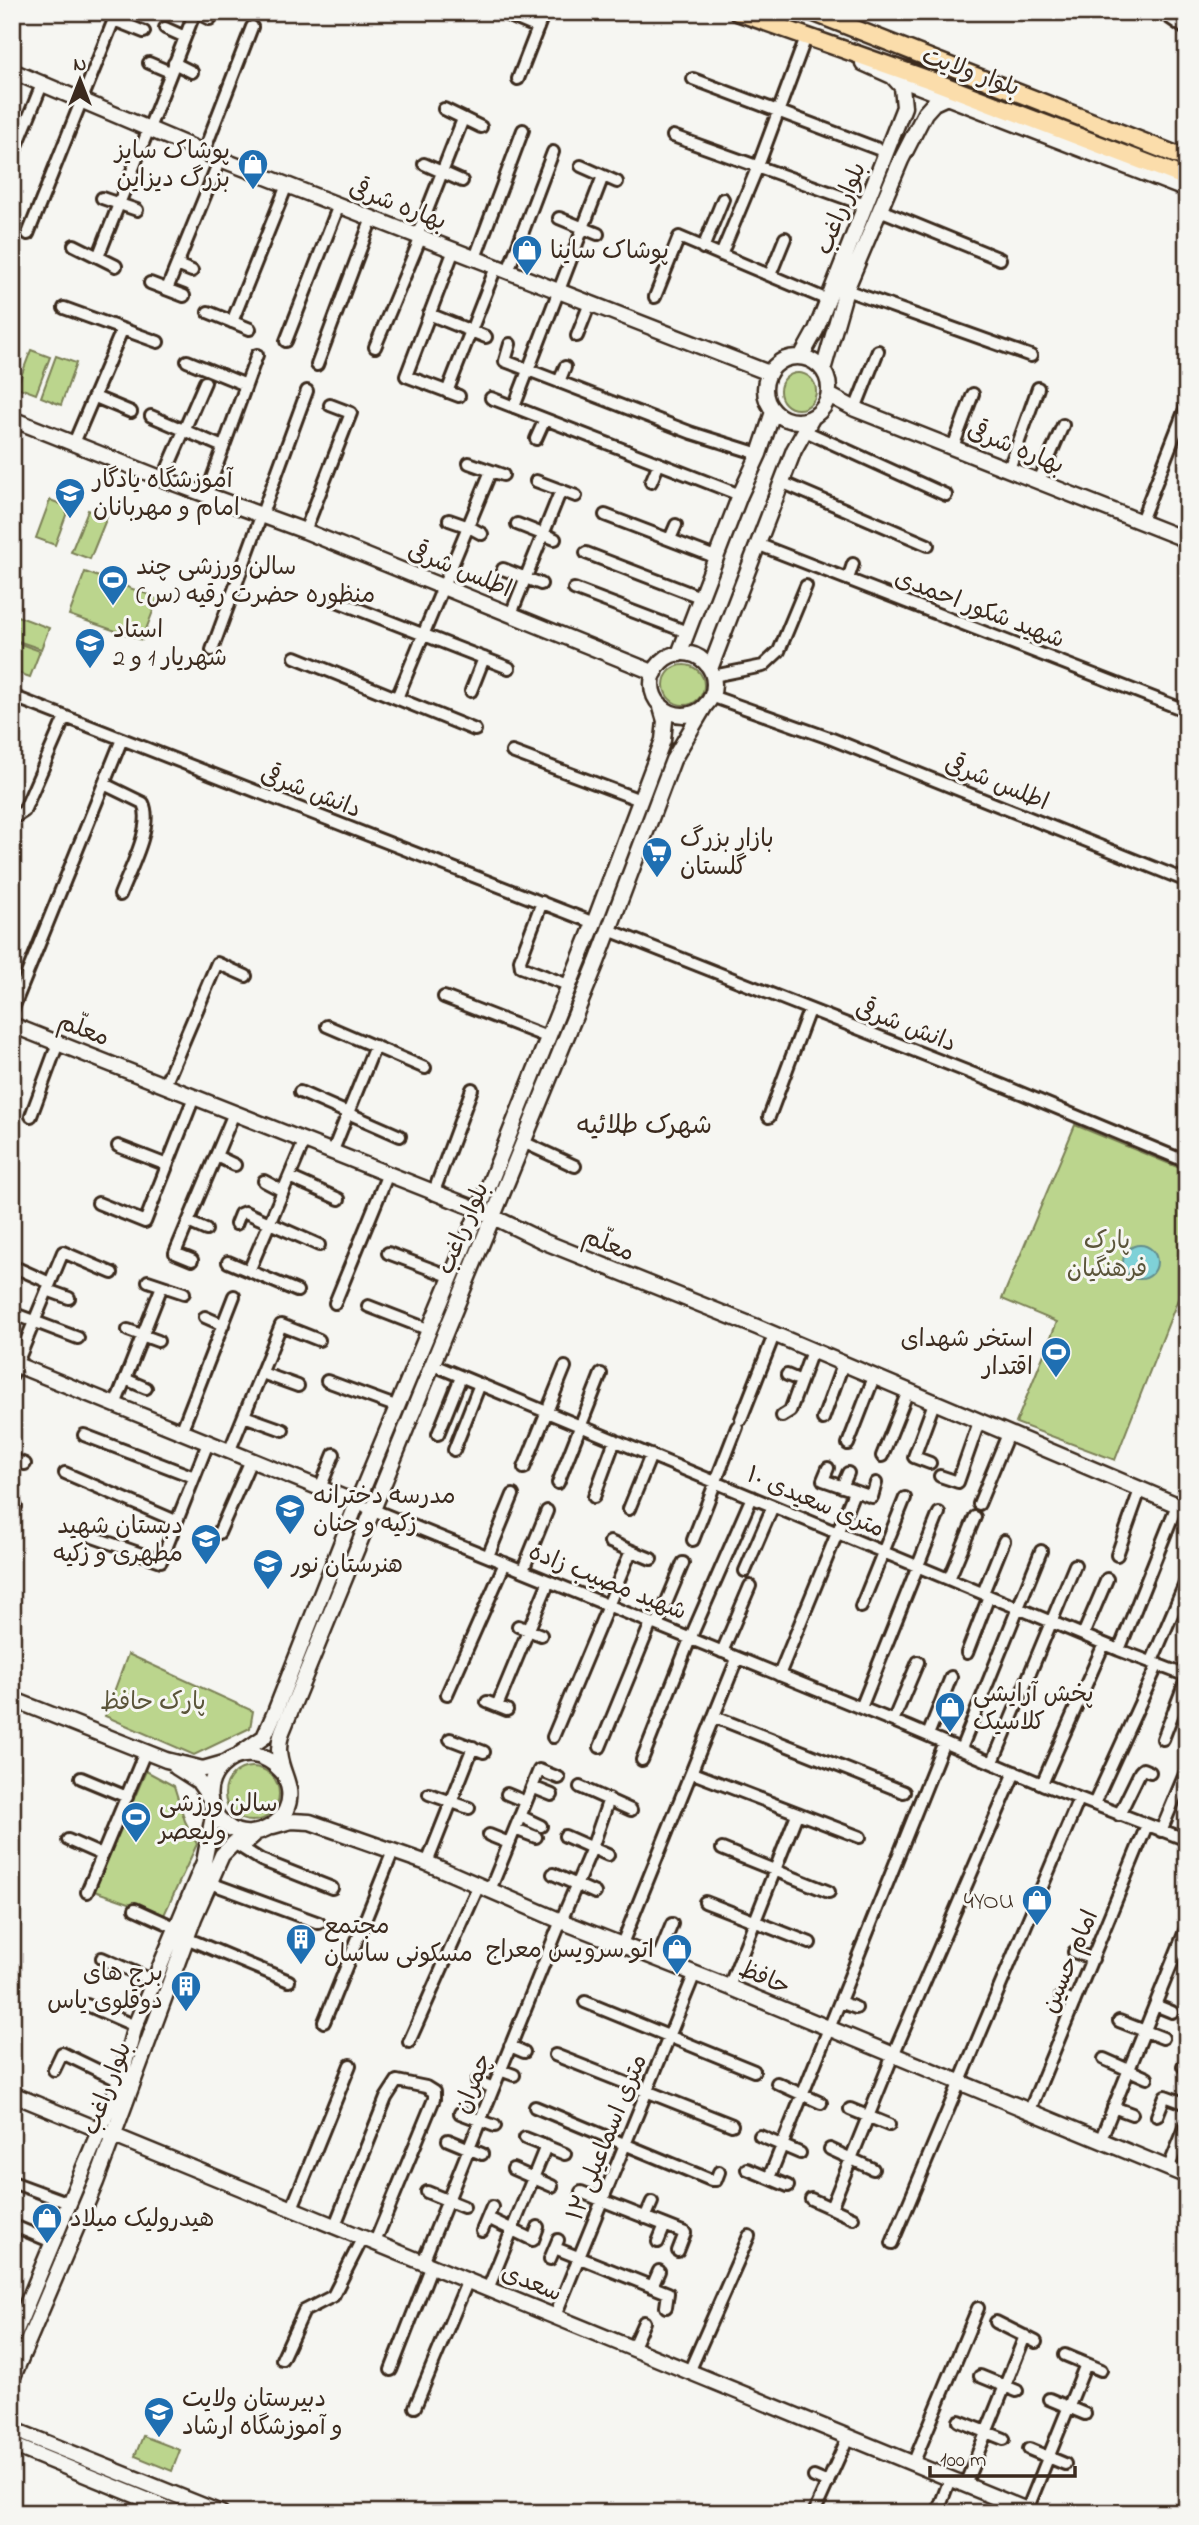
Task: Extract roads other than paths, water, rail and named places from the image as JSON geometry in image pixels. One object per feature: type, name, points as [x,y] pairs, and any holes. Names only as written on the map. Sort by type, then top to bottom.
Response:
[{"type":"main road","name":"بلوار ولایت","points":[[737,12],[933,81],[1187,178]]},
{"type":"main road","name":"بلوار ولایت","points":[[818,13],[1187,159]]},
{"type":"street","points":[[98,257],[195,12],[210,19]]},
{"type":"street","points":[[500,12],[538,28]]},
{"type":"street","points":[[518,79],[544,12]]},
{"type":"street","points":[[1161,12],[1187,30]]},
{"type":"street","points":[[28,234],[116,16],[144,32]]},
{"type":"street","points":[[204,152],[252,27]]},
{"type":"street","points":[[166,28],[185,37]]},
{"type":"street","points":[[721,255],[778,111],[811,39],[892,76],[1187,190]]},
{"type":"street","points":[[149,63],[192,72]]},
{"type":"street","name":"بهاره شرقی","points":[[12,71],[220,159],[769,373]]},
{"type":"street","points":[[892,76],[902,87],[904,107]]},
{"type":"street","points":[[694,79],[886,152]]},
{"type":"street","points":[[12,158],[43,82]]},
{"type":"street","name":"بلوار راغب","points":[[801,357],[873,207],[925,113],[934,103],[947,97]]},
{"type":"street","points":[[904,107],[915,99],[921,101],[925,113]]},
{"type":"street","name":"بلوار راغب","points":[[823,370],[873,207],[886,152],[904,107]]},
{"type":"street","points":[[444,109],[481,127]]},
{"type":"street","points":[[375,347],[463,119]]},
{"type":"street","points":[[475,258],[523,130]]},
{"type":"street","points":[[673,136],[873,207],[999,259]]},
{"type":"street","points":[[1148,144],[1187,150]]},
{"type":"street","points":[[447,392],[471,331],[502,269],[553,152]]},
{"type":"street","points":[[167,289],[220,159]]},
{"type":"street","points":[[424,164],[463,181]]},
{"type":"street","points":[[581,166],[617,183]]},
{"type":"street","points":[[514,407],[603,177]]},
{"type":"street","points":[[232,322],[287,185]]},
{"type":"street","points":[[102,198],[137,210]]},
{"type":"street","points":[[703,247],[723,199]]},
{"type":"street","points":[[286,341],[339,205]]},
{"type":"street","points":[[317,365],[372,218]]},
{"type":"street","points":[[559,218],[598,234]]},
{"type":"street","points":[[655,297],[679,237],[828,300]]},
{"type":"street","points":[[770,275],[785,238]]},
{"type":"street","points":[[74,245],[116,266]]},
{"type":"street","points":[[454,250],[406,376],[459,396]]},
{"type":"street","points":[[177,265],[192,271]]},
{"type":"street","points":[[150,283],[184,296]]},
{"type":"street","points":[[846,290],[1031,356]]},
{"type":"street","points":[[576,337],[590,303]]},
{"type":"street","points":[[64,308],[158,342]]},
{"type":"street","points":[[208,312],[250,329]]},
{"type":"street","points":[[429,314],[486,337]]},
{"type":"street","points":[[74,443],[122,330]]},
{"type":"street","points":[[510,344],[505,361],[692,433],[759,454]]},
{"type":"street","points":[[855,409],[878,351]]},
{"type":"street","points":[[206,495],[257,355]]},
{"type":"street","points":[[712,672],[697,656],[679,653],[664,660],[655,673],[653,688],[660,704],[668,711],[678,714],[698,711],[709,700],[712,672],[793,450],[808,424],[826,404],[829,395],[830,386],[823,370],[810,359],[801,357],[783,360],[769,373],[765,393],[773,412],[792,422],[808,424],[946,495]]},
{"type":"street","points":[[187,360],[246,385]]},
{"type":"street","points":[[559,382],[565,367]]},
{"type":"street","points":[[163,479],[205,382]]},
{"type":"street","points":[[1009,469],[1038,388]]},
{"type":"street","points":[[212,650],[307,391]]},
{"type":"street","points":[[953,447],[972,394]]},
{"type":"street","name":"بهاره شرقی","points":[[829,395],[855,409],[1187,540]]},
{"type":"street","points":[[95,397],[131,412]]},
{"type":"street","points":[[491,398],[740,495]]},
{"type":"street","points":[[1140,521],[1187,404]]},
{"type":"street","points":[[304,531],[351,413],[330,405]]},
{"type":"street","points":[[679,653],[715,557],[759,454],[773,412]]},
{"type":"street","points":[[151,416],[223,447]]},
{"type":"street","name":"اطلس شرقی","points":[[12,419],[304,531],[655,673]]},
{"type":"street","points":[[536,439],[545,419]]},
{"type":"street","points":[[1039,481],[1063,425]]},
{"type":"street","points":[[470,463],[503,475]]},
{"type":"street","points":[[651,482],[659,463]]},
{"type":"street","points":[[397,698],[491,471]]},
{"type":"street","points":[[536,481],[576,496]]},
{"type":"street","points":[[781,482],[928,545]]},
{"type":"street","points":[[512,614],[561,491]]},
{"type":"street","points":[[605,514],[715,557]]},
{"type":"street","points":[[449,520],[482,534]]},
{"type":"street","points":[[517,524],[555,539]]},
{"type":"street","points":[[670,539],[676,525]]},
{"type":"street","name":"شهید شکور احمدی","points":[[757,544],[1187,711]]},
{"type":"street","points":[[586,553],[700,597]]},
{"type":"street","points":[[848,579],[853,564]]},
{"type":"street","points":[[503,569],[541,584]]},
{"type":"street","points":[[712,672],[763,666],[779,651],[806,586]]},
{"type":"street","points":[[574,589],[687,632]]},
{"type":"street","points":[[337,601],[509,668]]},
{"type":"street","points":[[295,657],[475,730]]},
{"type":"street","points":[[471,691],[484,657]]},
{"type":"street","name":"دانش شرقی","points":[[12,696],[594,923]]},
{"type":"street","name":"بلوار راغب","points":[[232,1759],[264,1737],[357,1503],[452,1277],[523,1142],[609,930],[673,760],[709,700]]},
{"type":"street","name":"اطلس شرقی","points":[[709,700],[832,739],[1187,881]]},
{"type":"street","name":"بلوار راغب","points":[[287,1780],[278,1761],[278,1743],[431,1364],[547,1037],[594,923],[640,800],[664,734],[665,721],[660,704]]},
{"type":"street","points":[[12,819],[24,811],[65,717]]},
{"type":"street","points":[[12,1010],[122,739]]},
{"type":"street","points":[[512,752],[640,800]]},
{"type":"street","points":[[104,784],[143,803],[147,812],[147,824],[120,895]]},
{"type":"street","points":[[542,902],[520,960],[521,967],[568,985]]},
{"type":"street","name":"دانش شرقی","points":[[609,930],[1004,1086],[1187,1162]]},
{"type":"street","points":[[165,1085],[217,963],[246,976]]},
{"type":"street","points":[[444,997],[547,1037]]},
{"type":"street","points":[[769,1117],[809,1010]]},
{"type":"street","name":"معلّم","points":[[12,1025],[485,1214],[545,1242],[1182,1507]]},
{"type":"street","points":[[327,1026],[425,1068]]},
{"type":"street","points":[[30,1116],[58,1043]]},
{"type":"street","points":[[332,1153],[375,1046]]},
{"type":"street","points":[[433,1194],[472,1089]]},
{"type":"street","points":[[300,1092],[400,1136]]},
{"type":"street","points":[[98,1203],[145,1222],[194,1097]]},
{"type":"street","points":[[192,1260],[175,1253],[234,1113]]},
{"type":"street","points":[[249,1271],[304,1142]]},
{"type":"street","points":[[523,1142],[575,1166]]},
{"type":"street","points":[[118,1146],[167,1165]]},
{"type":"street","points":[[216,1156],[235,1165]]},
{"type":"street","points":[[335,1303],[387,1176]]},
{"type":"street","points":[[289,1177],[339,1199]]},
{"type":"street","points":[[264,1181],[283,1191]]},
{"type":"street","points":[[236,1224],[240,1213],[245,1212],[319,1244]]},
{"type":"street","points":[[188,1222],[206,1230]]},
{"type":"street","points":[[13,1368],[63,1252],[112,1273]]},
{"type":"street","points":[[387,1253],[452,1277]]},
{"type":"street","points":[[401,1273],[407,1261]]},
{"type":"street","points":[[228,1262],[297,1291]]},
{"type":"street","points":[[19,1269],[69,1298]]},
{"type":"street","points":[[148,1280],[184,1293]]},
{"type":"street","points":[[115,1405],[162,1286]]},
{"type":"street","points":[[181,1432],[234,1296]]},
{"type":"street","points":[[368,1306],[430,1330]]},
{"type":"street","points":[[12,1312],[78,1338]]},
{"type":"street","points":[[205,1317],[223,1325]]},
{"type":"street","points":[[229,1452],[281,1325],[319,1340]]},
{"type":"street","points":[[128,1330],[158,1341]]},
{"type":"street","points":[[692,1540],[774,1335]]},
{"type":"street","points":[[782,1416],[790,1411],[812,1351]]},
{"type":"street","name":"۱۰ متری سعیدی","points":[[431,1364],[1187,1677]]},
{"type":"street","points":[[823,1419],[843,1364]]},
{"type":"street","points":[[524,1468],[565,1367]]},
{"type":"street","name":"شهید مصیب زاده","points":[[13,1368],[115,1405],[928,1735],[1042,1784],[1187,1840]]},
{"type":"street","points":[[262,1373],[298,1386]]},
{"type":"street","points":[[558,1483],[601,1374]]},
{"type":"street","points":[[787,1375],[801,1381]]},
{"type":"street","points":[[438,1434],[461,1377]]},
{"type":"street","points":[[848,1444],[874,1377]]},
{"type":"street","points":[[125,1379],[146,1388]]},
{"type":"street","points":[[327,1381],[398,1407]]},
{"type":"street","points":[[454,1450],[480,1384]]},
{"type":"street","points":[[882,1456],[908,1391]]},
{"type":"street","points":[[930,1463],[914,1457],[934,1403]]},
{"type":"street","points":[[244,1416],[283,1430]]},
{"type":"street","points":[[940,1476],[958,1482],[979,1422]]},
{"type":"street","points":[[979,1504],[1008,1434]]},
{"type":"street","points":[[84,1435],[194,1477]]},
{"type":"street","points":[[594,1497],[615,1440]]},
{"type":"street","points":[[93,1537],[161,1561],[208,1443]]},
{"type":"street","points":[[320,1488],[334,1454]]},
{"type":"street","points":[[629,1509],[651,1455]]},
{"type":"street","points":[[12,1459],[25,1464]]},
{"type":"street","points":[[219,1533],[251,1460]]},
{"type":"street","points":[[828,1468],[823,1480],[854,1492],[872,1497],[876,1483]]},
{"type":"street","points":[[65,1473],[176,1521]]},
{"type":"street","points":[[842,1487],[848,1473]]},
{"type":"street","points":[[1117,1555],[1140,1490]]},
{"type":"street","points":[[779,1675],[854,1492]]},
{"type":"street","points":[[488,1556],[513,1495]]},
{"type":"street","points":[[642,1760],[751,1497]]},
{"type":"street","points":[[861,1607],[905,1498]]},
{"type":"street","points":[[745,1571],[773,1506]]},
{"type":"street","points":[[1119,1650],[1182,1507]]},
{"type":"street","points":[[523,1570],[547,1511]]},
{"type":"street","points":[[861,1708],[939,1513]]},
{"type":"street","points":[[949,1579],[975,1517]]},
{"type":"street","points":[[967,1653],[1004,1541]]},
{"type":"street","points":[[610,1542],[651,1559]]},
{"type":"street","points":[[553,1737],[631,1550]]},
{"type":"street","points":[[961,1749],[1041,1551]]},
{"type":"street","points":[[447,1694],[505,1563]]},
{"type":"street","points":[[600,1747],[683,1563]]},
{"type":"street","points":[[993,1762],[1075,1565]]},
{"type":"street","points":[[1083,1635],[1107,1579]]},
{"type":"street","points":[[1094,1804],[1155,1662],[1187,1579]]},
{"type":"street","points":[[497,1706],[524,1628],[549,1581]]},
{"type":"street","points":[[722,1652],[750,1586]]},
{"type":"street","points":[[524,1628],[541,1635]]},
{"type":"street","points":[[1042,1784],[1104,1644]]},
{"type":"street","points":[[622,1944],[737,1659]]},
{"type":"street","points":[[892,1721],[918,1662]]},
{"type":"street","points":[[512,1669],[524,1674]]},
{"type":"street","points":[[928,1735],[951,1677]]},
{"type":"street","points":[[1163,1740],[1187,1677]]},
{"type":"street","points":[[12,1699],[166,1760],[203,1769],[251,1754],[264,1756],[276,1763],[287,1780],[289,1800],[285,1812],[278,1822],[256,1833],[231,1829],[221,1821],[198,1781],[166,1760]]},
{"type":"street","points":[[715,1717],[904,1792]]},
{"type":"street","points":[[450,1739],[484,1752]]},
{"type":"street","points":[[769,2178],[944,1742]]},
{"type":"street","points":[[426,1863],[473,1747]]},
{"type":"street","points":[[87,1892],[145,1752]]},
{"type":"street","points":[[212,1804],[211,1784],[216,1772],[232,1759]]},
{"type":"street","points":[[1119,1815],[1140,1772],[1143,1769],[1150,1772]]},
{"type":"street","points":[[1161,1831],[1187,1769]]},
{"type":"street","points":[[409,2042],[484,1887],[509,1843],[539,1770],[559,1778]]},
{"type":"street","points":[[831,2208],[893,2055],[1016,1772]]},
{"type":"street","points":[[693,1773],[860,1837]]},
{"type":"street","points":[[82,1778],[127,1797]]},
{"type":"street","name":"حافظ","points":[[287,1780],[295,1802],[323,1826]]},
{"type":"street","points":[[532,1787],[552,1795]]},
{"type":"street","points":[[580,1787],[631,1810]]},
{"type":"street","points":[[429,1794],[469,1808]]},
{"type":"street","points":[[507,1794],[526,1802]]},
{"type":"street","points":[[892,2243],[1079,1799]]},
{"type":"street","name":"چمران","points":[[391,2370],[448,2200],[592,1848],[609,1800]]},
{"type":"street","name":"بلوار راغب","points":[[12,2340],[69,2203],[106,2131],[181,1933],[204,1862],[212,1804]]},
{"type":"street","points":[[729,1987],[797,1814]]},
{"type":"street","points":[[520,1816],[541,1826]]},
{"type":"street","name":"حافظ","points":[[264,1829],[291,1821],[323,1826],[426,1863],[561,1921],[695,1973],[1187,2176]]},
{"type":"street","name":"امام حسین","points":[[1029,2112],[1147,1825]]},
{"type":"street","name":"بلوار راغب","points":[[12,2379],[96,2182],[106,2131],[135,2026],[154,1981],[210,1883],[222,1855],[234,1843],[247,1841],[264,1829]]},
{"type":"street","points":[[515,1829],[537,1838]]},
{"type":"street","points":[[489,1835],[509,1843]]},
{"type":"street","points":[[565,1836],[608,1855]]},
{"type":"street","points":[[68,1840],[102,1855]]},
{"type":"street","points":[[234,1843],[261,1860],[332,1888]]},
{"type":"street","points":[[722,1849],[829,1892]]},
{"type":"street","points":[[324,2022],[393,1851]]},
{"type":"street","points":[[553,1874],[595,1893]]},
{"type":"street","points":[[210,1883],[319,1923]]},
{"type":"street","points":[[705,1902],[810,1943]]},
{"type":"street","points":[[135,1909],[181,1933],[289,1981]]},
{"type":"street","points":[[658,1958],[672,1924]]},
{"type":"street","points":[[1100,2141],[1187,1926]]},
{"type":"street","points":[[1074,1952],[1093,1959]]},
{"type":"street","points":[[102,1958],[154,1981]]},
{"type":"street","name":"۱۲ متری اسماعیلی","points":[[555,2316],[695,1973]]},
{"type":"street","points":[[1061,1996],[1074,2003]]},
{"type":"street","points":[[585,2002],[754,2071]]},
{"type":"street","points":[[840,2002],[856,2008]]},
{"type":"street","points":[[87,2005],[135,2026]]},
{"type":"street","points":[[1155,2005],[1172,2012]]},
{"type":"street","points":[[1119,2021],[1163,2038]]},
{"type":"street","points":[[510,2046],[524,2052]]},
{"type":"street","points":[[54,2070],[62,2053],[120,2081]]},
{"type":"street","points":[[555,2055],[732,2125]]},
{"type":"street","points":[[1104,2059],[1147,2078]]},
{"type":"street","points":[[292,2208],[350,2065]]},
{"type":"street","points":[[500,2070],[514,2075]]},
{"type":"street","points":[[282,2359],[304,2311],[333,2296],[369,2239],[434,2099],[434,2092],[426,2087],[397,2081],[386,2098],[335,2225]]},
{"type":"street","points":[[477,2081],[493,2088]]},
{"type":"street","points":[[777,2083],[821,2103]]},
{"type":"street","name":"سعدی","points":[[12,2094],[1031,2511]]},
{"type":"street","points":[[1157,2116],[1164,2096],[1187,2104]]},
{"type":"street","points":[[535,2107],[695,2174],[716,2180],[719,2172]]},
{"type":"street","points":[[1113,2107],[1132,2114]]},
{"type":"street","points":[[850,2109],[889,2125]]},
{"type":"street","points":[[460,2112],[495,2126]]},
{"type":"street","points":[[1168,2169],[1187,2123]]},
{"type":"street","points":[[760,2136],[800,2153]]},
{"type":"street","points":[[525,2137],[565,2154]]},
{"type":"street","points":[[448,2140],[482,2154]]},
{"type":"street","points":[[488,2289],[546,2146]]},
{"type":"street","points":[[830,2150],[873,2169]]},
{"type":"street","points":[[695,2174],[700,2161]]},
{"type":"street","points":[[513,2169],[552,2186]]},
{"type":"street","points":[[747,2169],[788,2186]]},
{"type":"street","points":[[12,2182],[69,2203]]},
{"type":"street","points":[[427,2192],[464,2207]]},
{"type":"street","points":[[581,2192],[685,2233],[678,2251]]},
{"type":"street","points":[[811,2199],[853,2218]]},
{"type":"street","points":[[645,2218],[652,2202]]},
{"type":"street","points":[[482,2231],[490,2212],[512,2229],[533,2240],[538,2227]]},
{"type":"street","points":[[12,2225],[52,2242]]},
{"type":"street","points":[[658,2242],[665,2225]]},
{"type":"street","points":[[690,2372],[749,2236]]},
{"type":"street","points":[[550,2259],[556,2244],[579,2258],[668,2293],[666,2307]]},
{"type":"street","points":[[635,2295],[659,2271]]},
{"type":"street","points":[[415,2407],[468,2280]]},
{"type":"street","points":[[913,2464],[978,2308]]},
{"type":"street","points":[[632,2348],[643,2322]]},
{"type":"street","points":[[996,2322],[1036,2342]]},
{"type":"street","points":[[965,2485],[1024,2336]]},
{"type":"street","points":[[1065,2355],[1101,2370]]},
{"type":"street","points":[[1031,2511],[1049,2456],[1086,2364]]},
{"type":"street","points":[[980,2376],[1017,2391]]},
{"type":"street","points":[[1049,2399],[1085,2414]]},
{"type":"street","points":[[960,2421],[1004,2439]]},
{"type":"street","points":[[12,2429],[221,2513]]},
{"type":"street","points":[[832,2507],[816,2508],[848,2437]]},
{"type":"street","points":[[12,2445],[179,2513]]},
{"type":"street","points":[[1029,2449],[1065,2464]]},
{"type":"street","points":[[814,2477],[828,2483]]},
{"type":"street","points":[[937,2513],[950,2479]]},
{"type":"water","points":[[1140,1245],[1152,1250],[1157,1262],[1152,1274],[1140,1279],[1128,1274],[1123,1262],[1128,1250]]},
{"type":"place","name":"پوشاک سایز بزرگ دیزاین","points":[[253,191]]},
{"type":"place","name":"پوشاک ساینا","points":[[527,277]]},
{"type":"place","name":"آموزشگاه یادگار امام و مهربانان","points":[[70,520]]},
{"type":"place","name":"سالن ورزشی چند منظوره حضرت رقیه (س)","points":[[113,607]]},
{"type":"place","name":"استاد شهریار 1 و 2","points":[[90,670]]},
{"type":"place","name":"بازار بزرگ گلستان","points":[[657,879]]},
{"type":"place","name":"استخر شهدای اقتدار","points":[[1056,1379]]},
{"type":"place","name":"مدرسه دخترانه زکیه و حنان","points":[[290,1536]]},
{"type":"place","name":"دبستان شهید مطهری و زکیه","points":[[206,1566]]},
{"type":"place","name":"هنرستان نور","points":[[268,1591]]},
{"type":"place","name":"پخش آرایشی کلاسیک","points":[[950,1734]]},
{"type":"place","name":"سالن ورزشی ولیعصر","points":[[136,1844]]},
{"type":"place","name":"4YOU","points":[[1037,1927]]},
{"type":"place","name":"مجتمع مسکونی ساسان","points":[[301,1966]]},
{"type":"place","name":"اتو سرویس معراج","points":[[677,1976]]},
{"type":"place","name":"برج های دوقلوی یاس","points":[[186,2013]]},
{"type":"place","name":"هیدرولیک میلاد","points":[[47,2245]]},
{"type":"place","name":"دبیرستان ولایت و آموزشگاه ارشاد","points":[[159,2439]]},
{"type":"district","name":"شهرک طلائیه","points":[[644,1124]]},
{"type":"park label","name":"پارک فرهنگیان","points":[[1107,1254]]},
{"type":"park label","name":"پارک حافظ","points":[[153,1701]]}]
